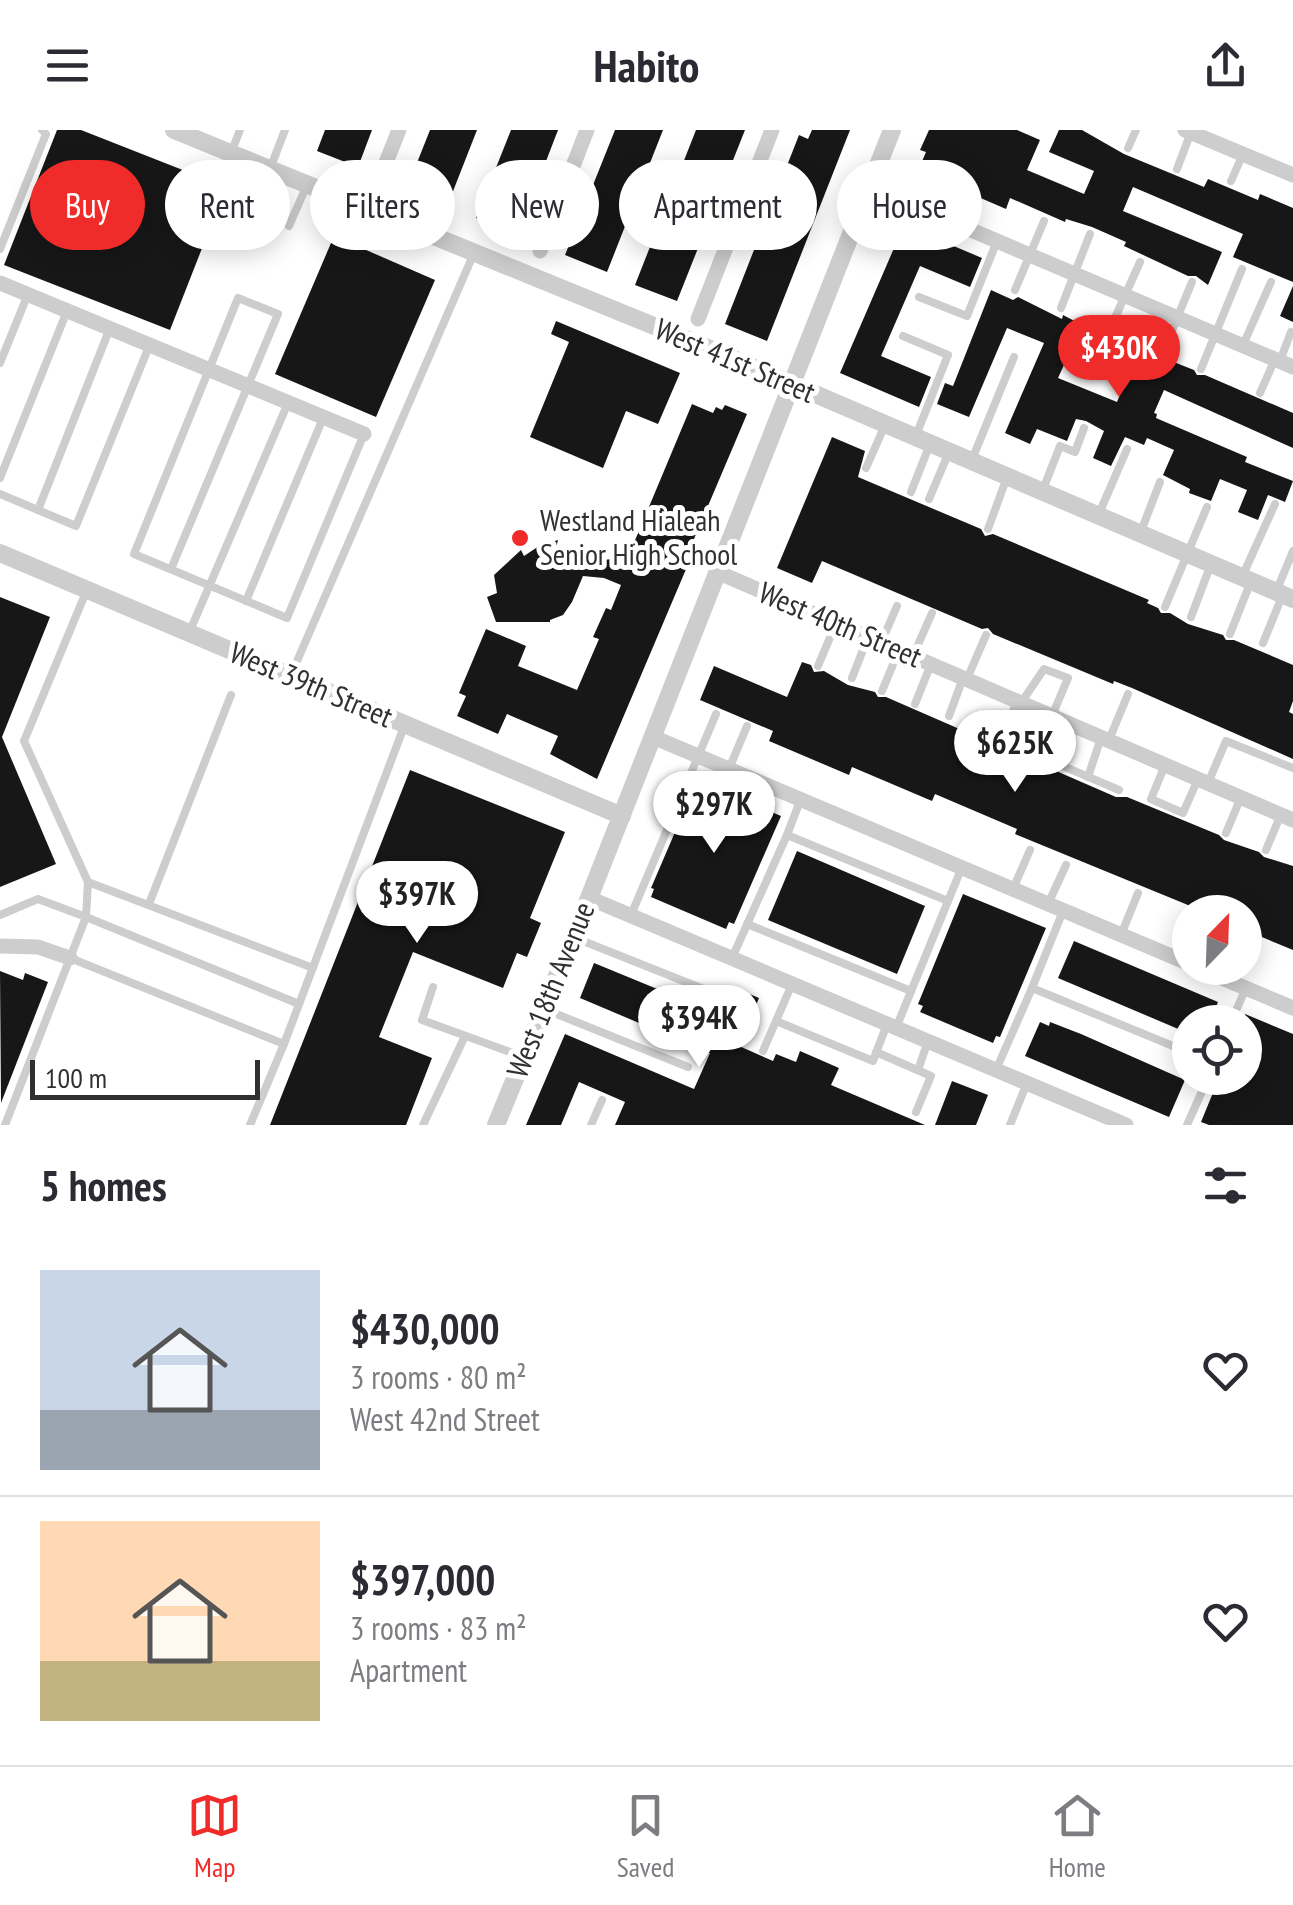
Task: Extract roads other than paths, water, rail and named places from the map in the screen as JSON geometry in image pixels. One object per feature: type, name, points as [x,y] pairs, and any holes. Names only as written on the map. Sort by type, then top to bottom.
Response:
[{"type":"street","name":"West 41st Street","points":[[176,130],[246,160]]},
{"type":"street","points":[[387,160],[399,130]]},
{"type":"street","points":[[540,251],[588,130]]},
{"type":"street","points":[[698,319],[772,130]]},
{"type":"street","name":"West 18th Avenue","points":[[880,160],[892,130]]},
{"type":"street","points":[[1188,131],[1293,175]]},
{"type":"street","name":"West 41st Street","points":[[290,178],[1284,595]]},
{"type":"street","points":[[982,234],[1282,362]]},
{"type":"street","name":"West 18th Avenue","points":[[496,1125],[845,250]]},
{"type":"street","points":[[0,283],[364,434]]},
{"type":"street","name":"West 39th Street","points":[[0,554],[622,816]]},
{"type":"street","name":"West 40th Street","points":[[717,572],[1287,817]]},
{"type":"street","points":[[653,736],[1172,956]]},
{"type":"street","points":[[589,898],[1118,1123]]},
{"type":"street","points":[[0,946],[38,947],[70,958]]},
{"type":"street","points":[[1239,985],[1293,1008]]},
{"type":"lane","points":[[0,249],[46,134],[42,130]]},
{"type":"lane","points":[[230,153],[240,130]]},
{"type":"lane","points":[[274,160],[286,130]]},
{"type":"lane","points":[[1128,148],[1136,130]]},
{"type":"lane","points":[[1177,169],[1188,131]]},
{"type":"lane","points":[[1230,181],[1243,154]]},
{"type":"lane","points":[[290,224],[307,184]]},
{"type":"lane","points":[[1015,290],[1044,221]]},
{"type":"lane","points":[[1061,308],[1090,234]]},
{"type":"lane","points":[[919,297],[967,316],[997,240]]},
{"type":"lane","points":[[291,676],[474,252]]},
{"type":"lane","points":[[1110,329],[1140,262]]},
{"type":"lane","points":[[1201,369],[1242,269]]},
{"type":"lane","points":[[1162,352],[1192,282]]},
{"type":"lane","points":[[1243,345],[1271,282]]},
{"type":"lane","points":[[0,363],[28,294]]},
{"type":"lane","points":[[171,570],[278,314],[238,298],[134,554],[171,570],[287,618],[364,434]]},
{"type":"lane","points":[[0,478],[67,310]]},
{"type":"lane","points":[[38,510],[110,328]]},
{"type":"lane","points":[[1260,393],[1282,362],[1291,332]]},
{"type":"lane","points":[[903,336],[948,355],[911,492]]},
{"type":"lane","points":[[0,494],[76,526],[150,344]]},
{"type":"lane","points":[[971,462],[1014,357]]},
{"type":"lane","points":[[189,633],[289,401]]},
{"type":"lane","points":[[246,601],[324,416]]},
{"type":"lane","points":[[866,468],[885,425]]},
{"type":"lane","points":[[1042,492],[1060,446],[1075,452],[1084,428]]},
{"type":"lane","points":[[1098,516],[1127,449]]},
{"type":"lane","points":[[929,500],[948,452]]},
{"type":"lane","points":[[988,529],[1007,477]]},
{"type":"lane","points":[[1140,534],[1160,482]]},
{"type":"lane","points":[[1230,634],[1274,504]]},
{"type":"lane","points":[[1165,607],[1208,507]]},
{"type":"lane","points":[[1263,643],[1284,595],[1293,552]]},
{"type":"lane","points":[[1190,617],[1210,564]]},
{"type":"lane","points":[[4,1125],[86,917],[88,882],[24,741],[87,590]]},
{"type":"lane","points":[[852,678],[897,606]]},
{"type":"lane","points":[[882,692],[932,612]]},
{"type":"lane","points":[[818,666],[836,623]]},
{"type":"lane","points":[[949,716],[986,635]]},
{"type":"lane","points":[[916,704],[931,664]]},
{"type":"lane","points":[[1052,716],[1068,678],[1044,669],[1019,702],[1002,740],[1119,790]]},
{"type":"lane","points":[[1088,777],[1128,694]]},
{"type":"lane","points":[[150,904],[231,695]]},
{"type":"lane","points":[[631,915],[716,714]]},
{"type":"lane","points":[[975,718],[1006,729]]},
{"type":"lane","points":[[250,1125],[406,724]]},
{"type":"lane","points":[[729,769],[747,726]]},
{"type":"lane","points":[[1165,765],[1150,799],[1183,812],[1226,742],[1293,768]]},
{"type":"lane","points":[[1226,833],[1240,797]]},
{"type":"lane","points":[[732,958],[800,799]]},
{"type":"lane","points":[[1266,850],[1287,817]]},
{"type":"lane","points":[[787,834],[948,901]]},
{"type":"lane","points":[[1013,889],[1030,850]]},
{"type":"lane","points":[[996,1070],[1032,988],[1066,865]]},
{"type":"lane","points":[[776,1021],[873,1061],[911,991],[962,867]]},
{"type":"lane","points":[[88,882],[312,968]]},
{"type":"lane","points":[[1121,935],[1138,893]]},
{"type":"lane","points":[[0,916],[38,898],[299,1004]]},
{"type":"lane","points":[[747,924],[911,991]]},
{"type":"lane","points":[[573,937],[716,994]]},
{"type":"lane","points":[[70,958],[284,1044]]},
{"type":"lane","points":[[763,1051],[792,984]]},
{"type":"lane","points":[[434,987],[422,1020],[524,1057]]},
{"type":"lane","points":[[1032,988],[1172,1046]]},
{"type":"lane","points":[[1238,1005],[1246,988]]},
{"type":"lane","points":[[544,1008],[688,1067]]},
{"type":"lane","points":[[423,1125],[464,1036]]},
{"type":"lane","points":[[918,1070],[928,1041]]},
{"type":"lane","points":[[876,1052],[931,1076],[916,1112]]},
{"type":"lane","points":[[1010,1125],[1027,1083]]},
{"type":"lane","points":[[1187,1125],[1200,1095]]},
{"type":"lane","points":[[591,1125],[602,1100]]},
{"type":"place","name":"Westland Hialeah Senior High School","points":[[520,538]]}]
